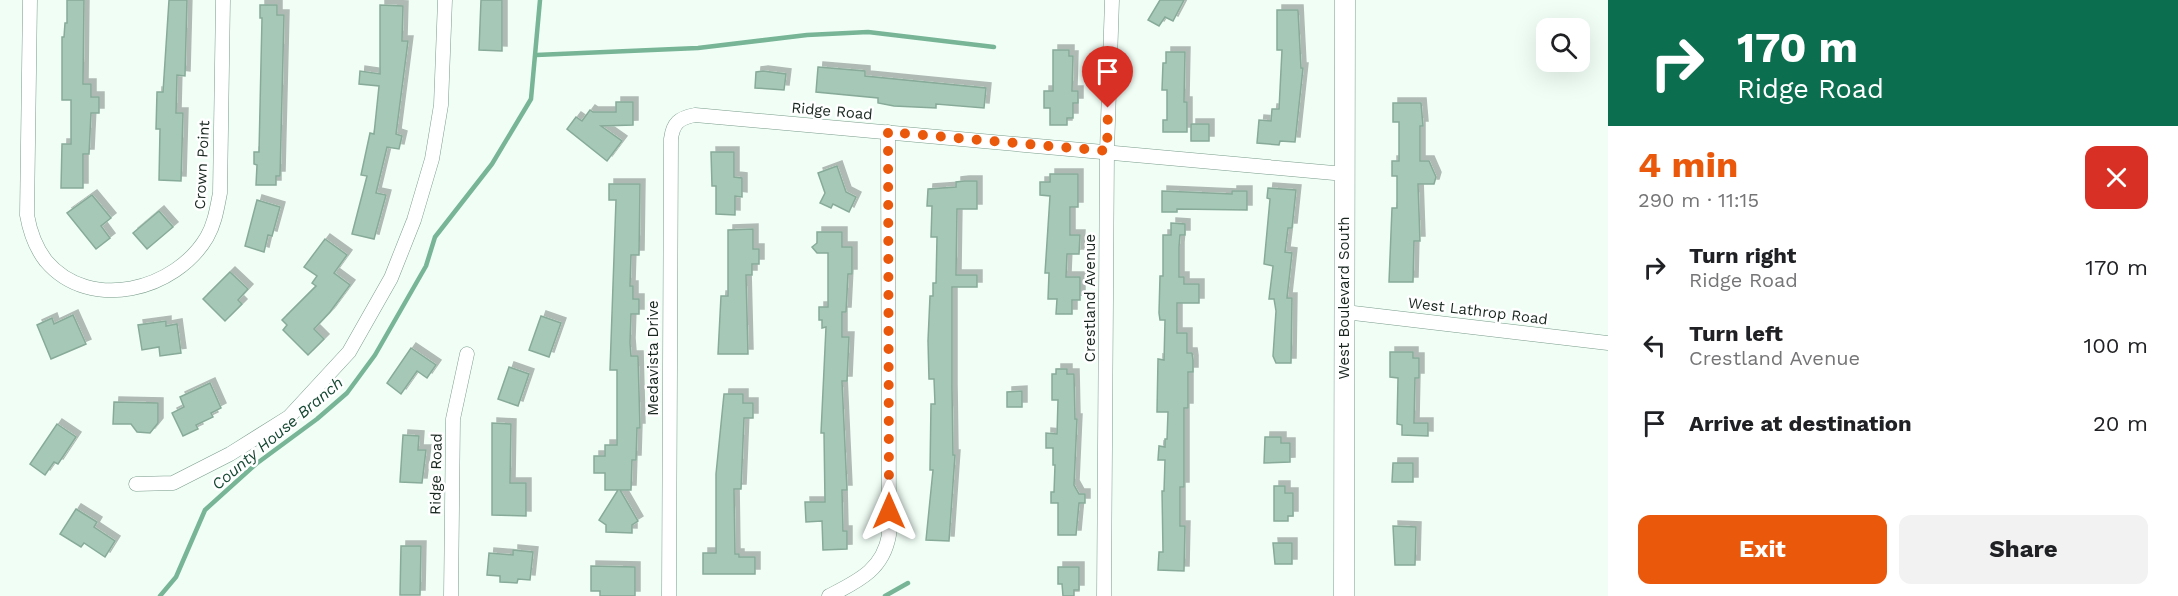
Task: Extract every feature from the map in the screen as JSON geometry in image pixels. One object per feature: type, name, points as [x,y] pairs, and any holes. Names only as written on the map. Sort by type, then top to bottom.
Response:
[{"type":"main road","name":"West Boulevard South","points":[[1344,596],[1345,0]]},
{"type":"street","name":"Crown Point","points":[[30,0],[27,215],[32,237],[47,261],[69,279],[93,288],[119,290],[143,287],[166,277],[189,261],[207,237],[216,217],[220,193],[223,0]]},
{"type":"street","points":[[136,484],[173,483],[230,454],[289,417],[349,352],[391,278],[414,220],[432,159],[441,105],[445,0]]},
{"type":"street","name":"Crestland Avenue","points":[[1104,596],[1107,151],[1112,0]]},
{"type":"street","name":"Ridge Road","points":[[676,122],[684,117],[695,115],[1344,174]]},
{"type":"street","name":"Medavista Drive","points":[[669,596],[671,139],[676,122]]},
{"type":"street","points":[[829,596],[873,571],[882,560],[889,535],[888,132]]},
{"type":"street","name":"West Lathrop Road","points":[[1345,312],[1608,343]]},
{"type":"street","name":"Ridge Road","points":[[451,596],[453,419],[467,354]]},
{"type":"building","points":[[67,0],[84,0],[83,84],[91,84],[91,97],[99,97],[99,113],[91,113],[89,154],[83,154],[83,188],[61,188],[62,144],[71,144],[71,100],[62,100],[62,37],[64,37],[65,23],[67,23]]},
{"type":"building","points":[[169,0],[187,0],[185,76],[177,75],[176,113],[183,113],[181,181],[159,180],[160,129],[156,129],[157,92],[163,92]]},
{"type":"building","points":[[481,0],[502,0],[502,51],[479,50]]},
{"type":"building","points":[[1160,0],[1184,0],[1173,21],[1165,17],[1159,26],[1148,20]]},
{"type":"building","points":[[260,5],[277,5],[277,15],[284,15],[280,176],[276,176],[276,185],[256,185],[257,165],[254,164],[254,152],[259,152],[262,18],[260,18]]},
{"type":"building","points":[[380,5],[403,6],[402,41],[408,41],[396,134],[402,136],[399,149],[387,147],[376,193],[386,195],[374,239],[352,234],[367,176],[361,175],[370,133],[374,134],[379,86],[359,84],[360,71],[380,74]]},
{"type":"building","points":[[1277,10],[1298,10],[1301,68],[1303,68],[1295,142],[1280,141],[1279,145],[1257,143],[1259,120],[1271,121],[1272,109],[1279,109],[1282,50],[1277,50]]},
{"type":"building","points":[[1053,50],[1069,50],[1069,56],[1073,56],[1072,91],[1078,91],[1078,103],[1073,103],[1073,118],[1067,118],[1067,125],[1050,125],[1050,108],[1044,108],[1044,91],[1053,91]]},
{"type":"building","points":[[1166,52],[1185,52],[1184,102],[1187,102],[1187,132],[1163,132],[1163,120],[1167,120],[1167,90],[1162,90],[1163,63],[1166,63]]},
{"type":"building","points":[[818,67],[865,71],[865,76],[986,88],[984,108],[936,104],[936,108],[894,106],[878,103],[878,98],[816,92]]},
{"type":"building","points":[[756,72],[786,74],[784,90],[755,88]]},
{"type":"building","points":[[616,102],[633,102],[633,125],[601,126],[622,141],[607,161],[567,129],[576,117],[582,121],[590,110],[616,112]]},
{"type":"building","points":[[1393,103],[1421,103],[1423,126],[1420,126],[1420,161],[1429,161],[1436,177],[1434,184],[1418,184],[1420,241],[1414,241],[1413,282],[1389,282],[1392,208],[1397,208],[1397,176],[1392,176],[1392,161],[1399,161],[1399,122],[1393,122]]},
{"type":"building","points":[[1191,124],[1209,124],[1209,141],[1191,141]]},
{"type":"building","points":[[711,152],[734,152],[734,177],[742,178],[742,197],[735,196],[735,215],[716,214],[716,186],[712,186]]},
{"type":"building","points":[[837,166],[846,192],[856,197],[849,212],[833,204],[831,208],[820,203],[825,193],[818,173]]},
{"type":"building","points":[[1050,174],[1078,174],[1078,207],[1070,207],[1070,235],[1080,235],[1079,254],[1067,254],[1066,277],[1080,277],[1080,300],[1072,300],[1072,314],[1056,314],[1057,299],[1048,299],[1049,273],[1045,273],[1050,196],[1040,195],[1040,182],[1050,182]]},
{"type":"building","points":[[977,181],[977,209],[957,209],[956,275],[977,275],[977,287],[952,287],[953,455],[955,455],[949,541],[926,540],[933,470],[930,470],[931,404],[935,404],[934,379],[929,379],[928,341],[930,296],[933,296],[933,283],[936,283],[937,237],[931,237],[932,206],[927,206],[928,189],[956,187],[956,182]]},
{"type":"building","points":[[609,184],[640,184],[639,255],[631,255],[630,286],[633,286],[633,299],[639,299],[639,314],[631,314],[630,343],[631,356],[638,356],[640,428],[637,428],[636,460],[632,460],[631,490],[620,490],[638,521],[632,525],[632,533],[606,532],[606,525],[599,520],[618,490],[605,490],[605,473],[594,473],[594,456],[605,456],[605,445],[617,445],[617,370],[610,370],[616,200],[609,200]]},
{"type":"building","points":[[1268,188],[1296,190],[1292,228],[1288,228],[1285,252],[1292,253],[1287,298],[1292,298],[1291,363],[1276,363],[1273,356],[1276,311],[1274,299],[1269,299],[1273,266],[1264,264],[1270,199],[1267,198]]},
{"type":"building","points":[[1162,191],[1232,194],[1232,191],[1247,191],[1247,210],[1177,209],[1177,212],[1162,212]]},
{"type":"building","points":[[92,195],[111,218],[101,226],[110,238],[96,249],[67,213]]},
{"type":"building","points":[[257,200],[280,207],[272,236],[268,235],[264,252],[245,246]]},
{"type":"building","points":[[159,211],[173,227],[147,249],[133,233]]},
{"type":"building","points":[[1171,223],[1185,224],[1185,235],[1180,235],[1179,277],[1184,277],[1184,284],[1199,284],[1199,303],[1177,303],[1177,333],[1187,333],[1187,353],[1192,353],[1193,360],[1193,372],[1188,372],[1188,408],[1184,408],[1184,487],[1180,487],[1180,526],[1185,526],[1184,571],[1158,570],[1159,552],[1163,552],[1162,491],[1164,491],[1165,460],[1158,460],[1159,446],[1165,447],[1165,439],[1167,439],[1168,412],[1157,412],[1158,359],[1164,360],[1165,320],[1160,320],[1159,313],[1160,276],[1163,276],[1163,235],[1171,235]]},
{"type":"building","points":[[753,229],[753,249],[759,249],[759,264],[752,264],[752,275],[746,275],[748,354],[718,354],[721,296],[728,296],[728,230]]},
{"type":"building","points":[[817,232],[842,232],[842,247],[852,247],[852,274],[848,274],[846,312],[842,312],[842,337],[849,337],[847,381],[842,381],[847,490],[842,490],[843,531],[847,531],[847,549],[823,550],[822,521],[806,522],[805,502],[825,502],[824,433],[821,433],[826,327],[822,328],[822,320],[819,320],[819,307],[828,307],[828,253],[817,253],[812,247],[817,243]]},
{"type":"building","points":[[325,239],[347,255],[334,273],[350,285],[314,329],[324,339],[308,355],[283,330],[287,325],[282,320],[316,286],[312,283],[317,276],[304,267]]},
{"type":"building","points":[[230,272],[248,289],[238,300],[242,304],[225,321],[203,299]]},
{"type":"building","points":[[73,315],[86,344],[51,359],[37,325],[52,318],[54,324]]},
{"type":"building","points":[[541,316],[561,323],[549,357],[529,350]]},
{"type":"building","points":[[166,321],[166,326],[177,324],[181,353],[160,356],[159,347],[142,350],[138,325]]},
{"type":"building","points":[[411,348],[436,365],[427,378],[417,371],[401,394],[387,383]]},
{"type":"building","points":[[1390,352],[1413,352],[1413,358],[1419,358],[1419,378],[1415,378],[1414,423],[1428,423],[1428,436],[1402,435],[1402,425],[1397,424],[1398,378],[1390,377]]},
{"type":"building","points":[[509,367],[529,374],[518,406],[498,399]]},
{"type":"building","points":[[1056,369],[1067,369],[1067,374],[1074,374],[1075,419],[1077,419],[1074,485],[1079,494],[1085,494],[1085,503],[1079,503],[1076,535],[1058,535],[1058,503],[1051,503],[1051,492],[1054,492],[1055,465],[1053,465],[1053,448],[1046,448],[1046,433],[1057,434],[1058,400],[1052,400],[1052,374],[1056,374]]},
{"type":"building","points":[[210,383],[221,408],[211,413],[213,417],[196,425],[198,429],[183,436],[172,413],[184,407],[180,397]]},
{"type":"building","points":[[1022,391],[1022,407],[1007,407],[1007,392]]},
{"type":"building","points":[[724,394],[743,394],[743,403],[753,403],[753,418],[744,418],[741,489],[734,489],[735,554],[739,554],[739,557],[755,557],[755,574],[703,574],[703,553],[716,553],[716,474]]},
{"type":"building","points":[[114,402],[158,403],[158,423],[150,433],[137,432],[131,424],[113,424]]},
{"type":"building","points":[[492,423],[511,424],[510,483],[526,483],[526,516],[492,515]]},
{"type":"building","points":[[57,424],[76,437],[58,464],[54,462],[45,475],[30,464]]},
{"type":"building","points":[[403,435],[419,436],[418,450],[426,450],[422,483],[400,482]]},
{"type":"building","points":[[1265,437],[1281,437],[1281,443],[1290,443],[1290,462],[1264,463]]},
{"type":"building","points":[[1393,463],[1413,463],[1413,482],[1392,482]]},
{"type":"building","points":[[1274,486],[1285,486],[1285,493],[1293,493],[1293,516],[1288,516],[1288,521],[1274,521]]},
{"type":"building","points":[[76,509],[97,522],[94,527],[115,541],[105,557],[84,543],[81,547],[60,534]]},
{"type":"building","points":[[1393,526],[1416,527],[1415,565],[1395,565]]},
{"type":"building","points":[[1273,543],[1292,543],[1292,564],[1275,564]]},
{"type":"building","points":[[401,546],[421,546],[420,595],[400,595]]},
{"type":"building","points":[[513,550],[533,552],[530,580],[518,579],[517,583],[500,582],[500,576],[487,575],[489,553],[513,555]]},
{"type":"building","points":[[591,566],[635,567],[635,596],[600,596],[600,591],[591,591]]},
{"type":"building","points":[[1058,567],[1079,567],[1079,590],[1074,590],[1074,596],[1063,596],[1062,584],[1058,584]]},
{"type":"waterway","name":"County House Branch","points":[[160,596],[176,577],[205,510],[256,464],[317,419],[347,393],[375,355],[426,266],[435,237],[492,164],[531,99],[540,0]]},
{"type":"waterway","points":[[536,55],[698,48],[807,35],[868,32],[994,47]]},
{"type":"waterway","points":[[885,596],[908,583]]},
{"type":"route","points":[[889,511],[888,132],[1107,151],[1108,108]]}]
